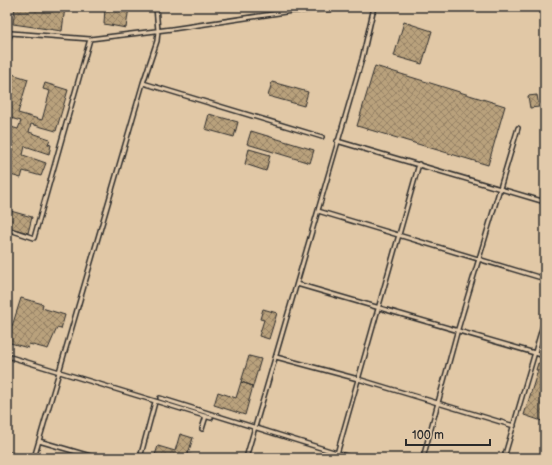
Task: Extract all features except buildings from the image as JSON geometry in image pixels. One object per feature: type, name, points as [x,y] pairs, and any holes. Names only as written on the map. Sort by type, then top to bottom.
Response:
[{"type":"lane","points":[[34,458],[58,371],[143,83],[157,42],[158,31],[156,7]]},
{"type":"lane","points":[[7,42],[11,33],[90,39],[158,31],[292,11],[368,7]]},
{"type":"lane","points":[[246,458],[298,284],[337,141],[362,59],[374,7]]},
{"type":"lane","points":[[7,229],[34,238],[90,39]]},
{"type":"lane","points":[[143,83],[322,137]]},
{"type":"lane","points":[[423,458],[458,329],[518,128]]},
{"type":"lane","points":[[337,141],[545,202]]},
{"type":"lane","points":[[337,454],[419,164]]},
{"type":"lane","points":[[318,211],[545,279]]},
{"type":"lane","points":[[298,284],[458,329],[545,356]]},
{"type":"lane","points":[[504,458],[545,318]]},
{"type":"lane","points":[[7,356],[211,418]]},
{"type":"lane","points":[[276,357],[358,379],[514,426]]},
{"type":"lane","points":[[160,398],[255,429],[353,458]]},
{"type":"lane","points":[[140,458],[155,402]]},
{"type":"lane","points":[[202,429],[206,416]]},
{"type":"lane","points":[[39,441],[97,458]]}]
